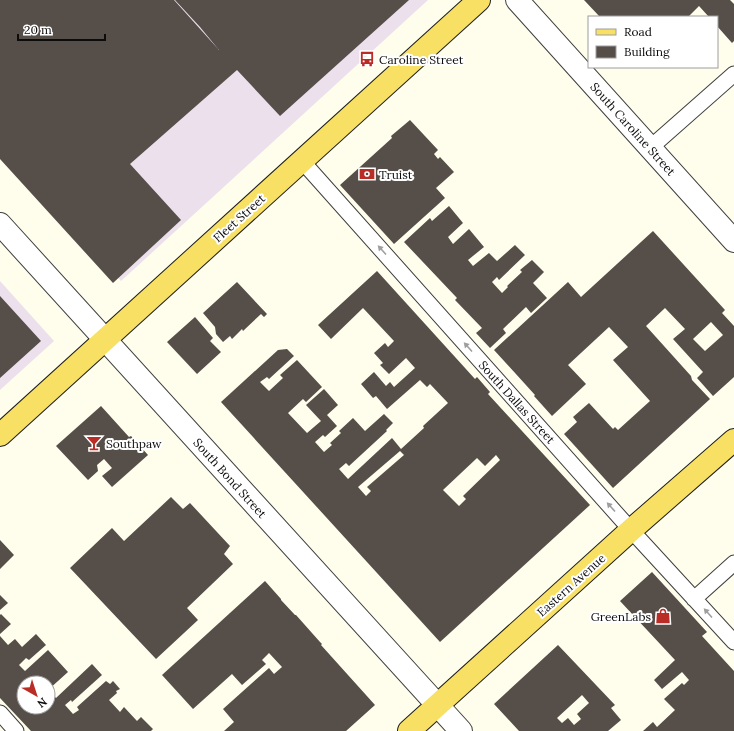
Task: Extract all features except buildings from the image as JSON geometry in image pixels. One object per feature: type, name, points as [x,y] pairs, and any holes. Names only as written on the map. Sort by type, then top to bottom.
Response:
[{"type":"main road","name":"Fleet Street","points":[[0,435],[479,0]]},
{"type":"main road","name":"Eastern Avenue","points":[[409,731],[631,530],[732,447]]},
{"type":"street","name":"South Caroline Street","points":[[517,0],[734,241]]},
{"type":"street","name":"South Bond Street","points":[[0,224],[461,731]]},
{"type":"lane","points":[[650,148],[734,74]]},
{"type":"lane","name":"South Dallas Street","points":[[302,161],[631,530],[734,642]]},
{"type":"lane","points":[[694,599],[734,563]]},
{"type":"lane","points":[[0,714],[16,731]]},
{"type":"shaded area","points":[[0,0],[428,0],[121,281],[0,149]]},
{"type":"shaded area","points":[[0,281],[54,341],[0,390]]},
{"type":"place","name":"Caroline Street","points":[[367,59]]},
{"type":"place","name":"Truist","points":[[367,174]]},
{"type":"place","name":"Southpaw","points":[[94,443]]},
{"type":"place","name":"GreenLabs","points":[[663,616]]}]
